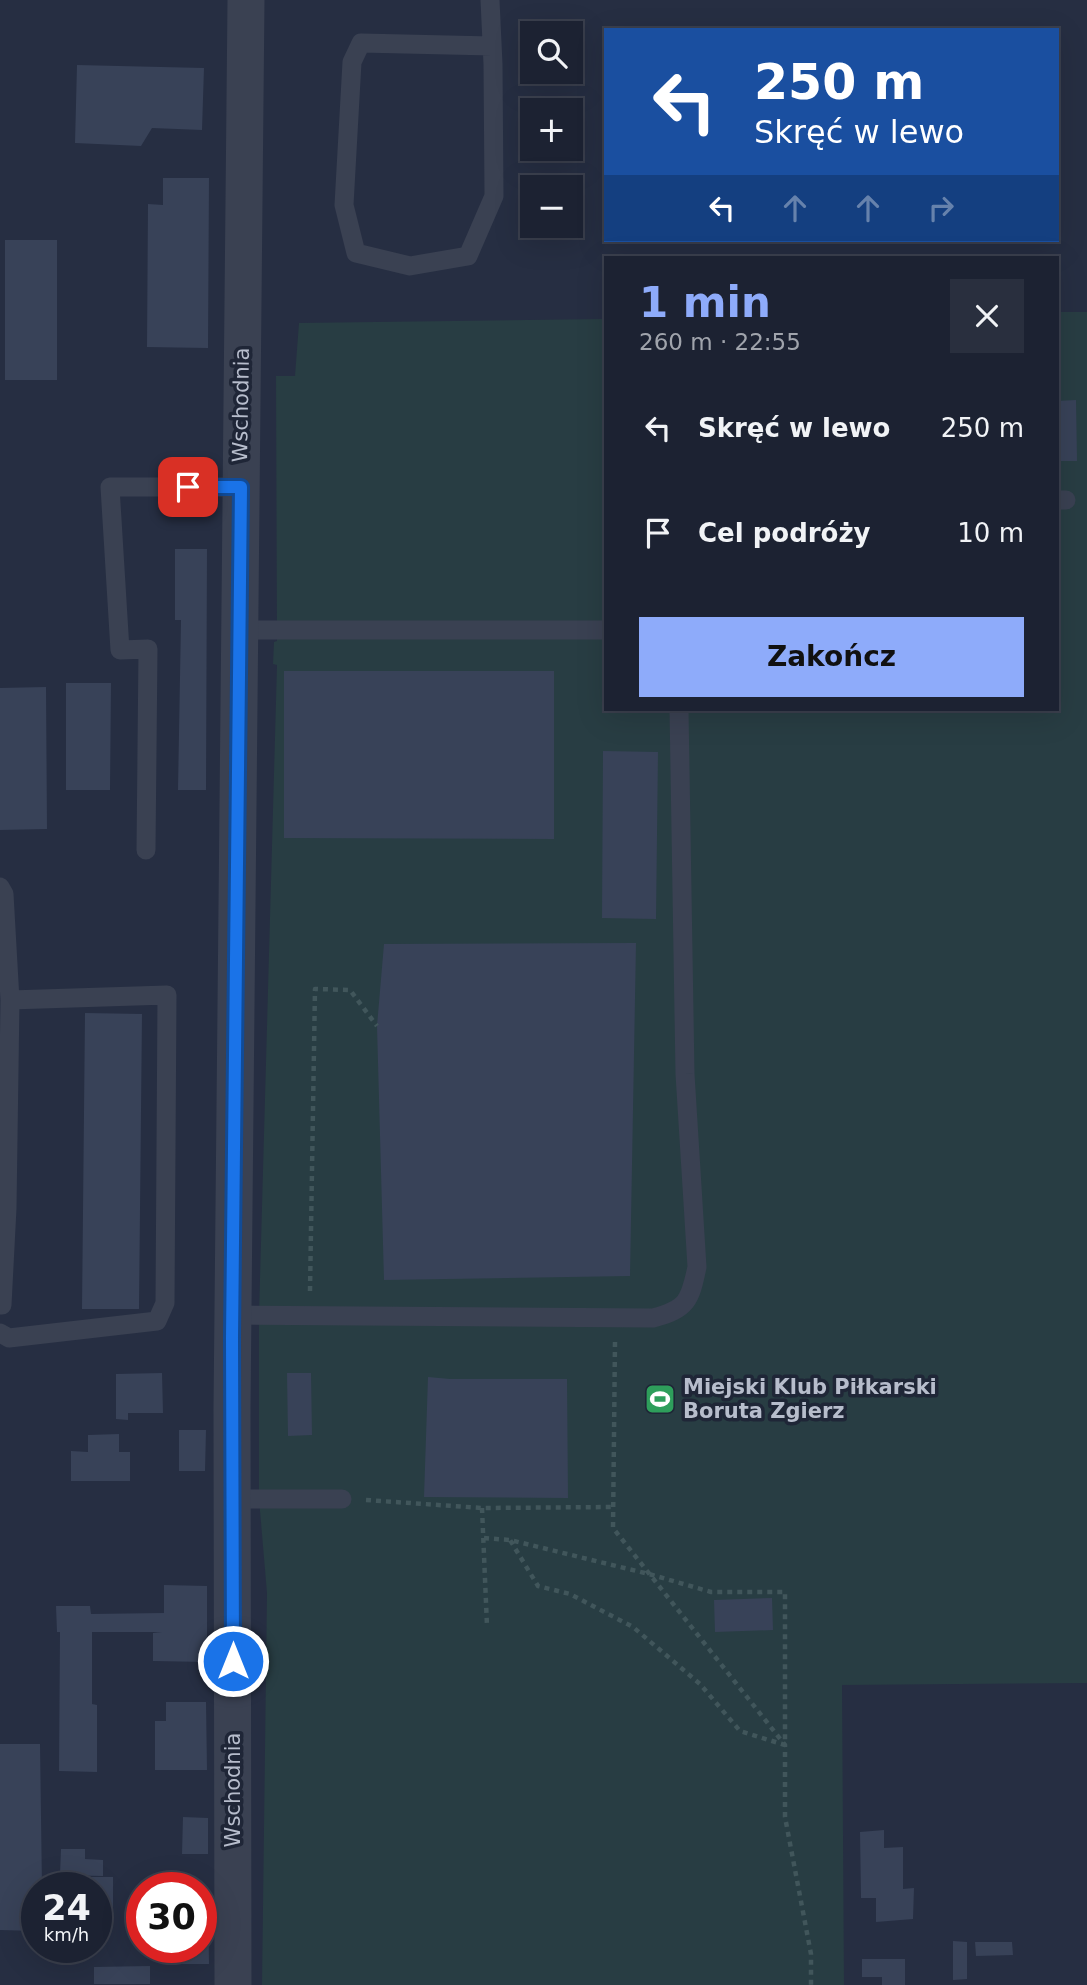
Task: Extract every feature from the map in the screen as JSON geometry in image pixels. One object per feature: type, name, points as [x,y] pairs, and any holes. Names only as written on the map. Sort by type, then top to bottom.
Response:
[{"type":"street","name":"Wschodnia","points":[[233,1985],[233,1315],[246,0]]},
{"type":"lane","points":[[491,0],[492,46],[494,196],[468,256],[410,265],[356,253],[344,205],[352,62],[361,43],[492,46]]},
{"type":"lane","points":[[146,850],[148,649],[120,650],[110,487],[241,487]]},
{"type":"lane","points":[[239,630],[604,630]]},
{"type":"lane","points":[[233,1315],[653,1318],[675,1312],[692,1293],[697,1267],[685,1073],[679,711]]},
{"type":"lane","points":[[0,887],[4,894],[4,949],[10,1000],[3,1159],[6,1222],[0,1305]]},
{"type":"lane","points":[[0,1333],[9,1338],[157,1321],[165,1303],[167,995],[10,1000]]},
{"type":"lane","points":[[232,1499],[342,1499]]},
{"type":"path","points":[[309,1316],[315,989],[349,990],[377,1026]]},
{"type":"path","points":[[615,1317],[613,1528],[785,1745]]},
{"type":"path","points":[[342,1499],[482,1508],[613,1507]]},
{"type":"path","points":[[482,1508],[487,1626]]},
{"type":"path","points":[[484,1538],[510,1540],[711,1592],[785,1592],[785,1816],[811,1954],[811,1985]]},
{"type":"path","points":[[510,1540],[538,1586],[570,1594],[633,1627],[700,1684],[740,1731],[785,1745]]},
{"type":"green space","points":[[1059,312],[1087,312],[1087,1683],[842,1685],[844,1985],[262,1985],[267,1593],[259,1499],[259,1315],[277,665],[273,664],[274,642],[277,641],[276,376],[295,376],[299,323],[604,319],[604,711],[1059,711]]},
{"type":"building","points":[[77,65],[204,68],[202,130],[152,128],[141,146],[75,143]]},
{"type":"building","points":[[163,178],[209,178],[208,348],[147,347],[148,204],[163,205]]},
{"type":"building","points":[[5,240],[57,240],[57,380],[5,380]]},
{"type":"building","points":[[1076,400],[1077,461],[1059,461],[1059,401]]},
{"type":"building","points":[[175,549],[207,549],[206,790],[178,790],[181,620],[175,620]]},
{"type":"building","points":[[284,671],[554,671],[554,839],[284,838]]},
{"type":"building","points":[[66,683],[111,683],[110,790],[66,790]]},
{"type":"building","points":[[46,687],[47,829],[0,830],[0,688]]},
{"type":"building","points":[[603,751],[658,752],[656,919],[602,918]]},
{"type":"building","points":[[636,943],[630,1276],[384,1280],[377,1026],[384,944]]},
{"type":"building","points":[[85,1013],[142,1014],[139,1309],[82,1309]]},
{"type":"building","points":[[162,1373],[163,1413],[128,1413],[128,1420],[116,1419],[116,1374]]},
{"type":"building","points":[[287,1373],[311,1373],[312,1435],[288,1436]]},
{"type":"building","points":[[428,1377],[567,1379],[568,1498],[424,1497]]},
{"type":"building","points":[[179,1430],[206,1430],[205,1471],[179,1471]]},
{"type":"building","points":[[119,1434],[119,1452],[130,1452],[130,1481],[71,1481],[71,1451],[88,1452],[88,1435]]},
{"type":"building","points":[[164,1585],[207,1586],[207,1662],[153,1661],[153,1633],[162,1632],[92,1632],[92,1704],[97,1705],[97,1772],[59,1771],[60,1632],[57,1632],[56,1606],[90,1606],[91,1614],[164,1613]]},
{"type":"building","points":[[772,1598],[773,1630],[715,1632],[714,1600]]},
{"type":"building","points":[[166,1702],[206,1702],[207,1770],[155,1770],[155,1721],[166,1721]]},
{"type":"building","points":[[0,1744],[40,1744],[42,1872],[21,1872],[21,1931],[0,1930]]},
{"type":"building","points":[[183,1817],[208,1818],[208,1854],[182,1854]]},
{"type":"building","points":[[884,1830],[884,1848],[903,1847],[903,1889],[914,1888],[913,1919],[876,1922],[876,1898],[861,1898],[860,1832]]},
{"type":"building","points":[[61,1849],[85,1849],[85,1859],[103,1860],[103,1872],[60,1872]]},
{"type":"building","points":[[112,1877],[113,1877],[112,1917]]},
{"type":"building","points":[[953,1941],[967,1942],[967,1979],[953,1980]]},
{"type":"building","points":[[975,1942],[1012,1942],[1013,1955],[976,1956]]},
{"type":"building","points":[[862,1959],[905,1959],[905,1985],[882,1985],[882,1977],[862,1977]]},
{"type":"building","points":[[209,1963],[209,1964],[173,1964]]},
{"type":"building","points":[[150,1966],[150,1984],[94,1984],[94,1967]]},
{"type":"place","name":"Miejski Klub Piłkarski Boruta Zgierz","points":[[660,1399]]},
{"type":"route","points":[[188,487],[241,487],[232,1338],[233,1661]]}]
